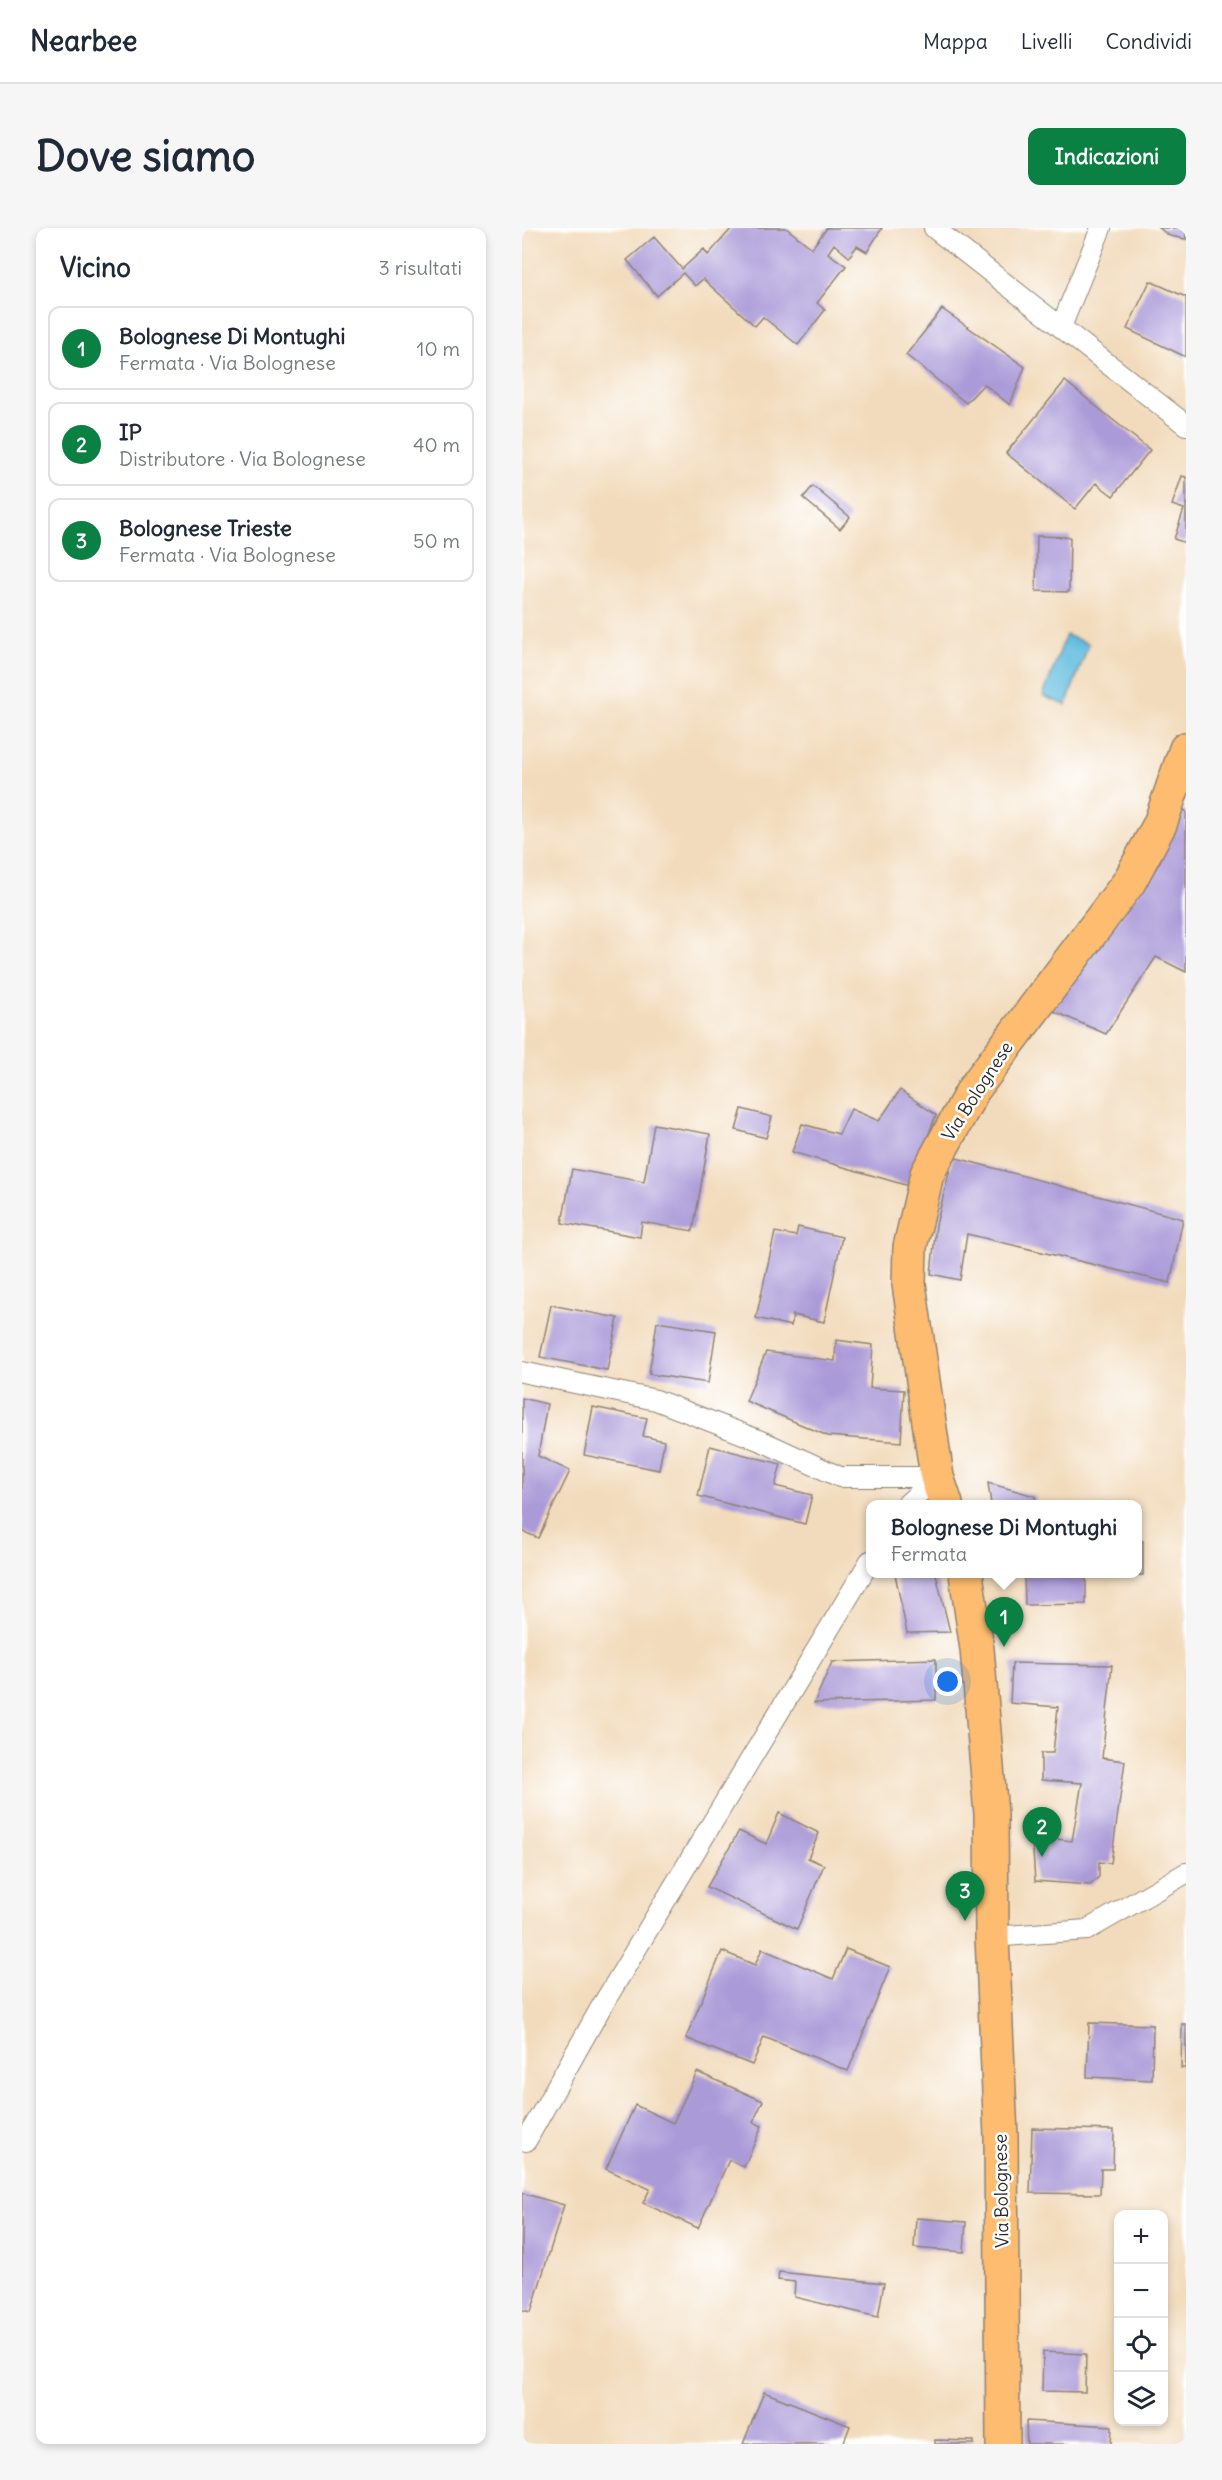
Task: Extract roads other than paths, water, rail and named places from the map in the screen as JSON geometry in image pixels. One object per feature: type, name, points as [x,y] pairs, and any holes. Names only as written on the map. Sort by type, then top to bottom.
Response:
[{"type":"main road","name":"Via Bolognese","points":[[941,1491],[909,1284],[910,1247],[927,1174],[973,1090],[1129,882],[1160,824],[1186,749]]},
{"type":"main road","name":"Via Bolognese","points":[[967,1578],[977,1649],[989,1785],[992,1937],[1001,2136],[1003,2444]]},
{"type":"lane","points":[[934,228],[1186,425]]},
{"type":"lane","points":[[1061,327],[1101,228]]},
{"type":"lane","points":[[522,1372],[656,1400],[766,1443],[840,1477],[941,1491]]},
{"type":"lane","points":[[917,1500],[941,1491]]},
{"type":"lane","points":[[526,2142],[600,2009],[866,1568]]},
{"type":"lane","points":[[992,1937],[1087,1930],[1186,1873]]},
{"type":"water","points":[[1066,635],[1089,644],[1066,705],[1043,696]]},
{"type":"place","name":"Bolognese Di Montughi","points":[[1004,1647]]},
{"type":"place","name":"IP","points":[[1042,1857]]},
{"type":"place","name":"Bolognese Trieste","points":[[965,1921]]}]
